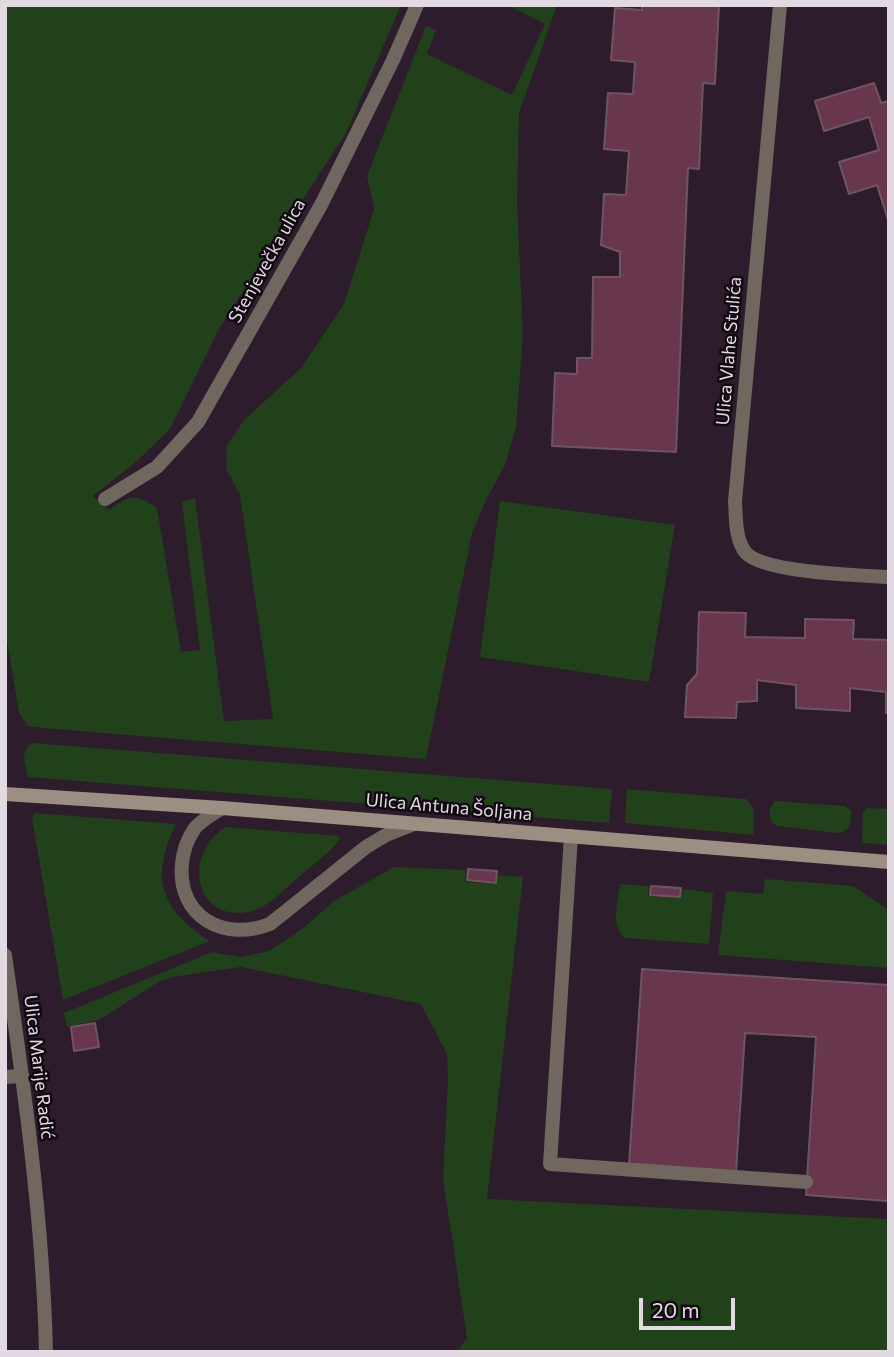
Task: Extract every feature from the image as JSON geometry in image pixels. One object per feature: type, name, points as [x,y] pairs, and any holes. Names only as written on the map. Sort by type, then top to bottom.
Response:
[{"type":"street","name":"Stenjevečka ulica","points":[[105,499],[157,467],[198,422],[321,205],[393,60],[417,5]]},
{"type":"street","name":"Ulica Vlahe Stulića","points":[[780,5],[735,501],[738,538],[747,554],[769,565],[889,577]]},
{"type":"street","name":"Ulica Antuna Šoljana","points":[[5,794],[222,808],[889,862]]},
{"type":"street","points":[[222,808],[201,823],[188,841],[183,855],[181,881],[184,893],[204,919],[235,930],[258,929],[270,924],[366,847],[386,835],[414,824]]},
{"type":"street","points":[[571,836],[551,1164],[806,1182]]},
{"type":"street","name":"Ulica Marije Radić","points":[[5,955],[41,1246],[46,1352]]},
{"type":"street","points":[[5,1077],[22,1076]]},
{"type":"green space","points":[[5,5],[401,5],[346,133],[220,327],[170,429],[137,461],[93,496],[109,510],[122,501],[133,498],[144,500],[157,508],[181,652],[200,650],[182,502],[195,498],[224,721],[273,719],[240,495],[227,470],[226,447],[244,420],[301,368],[344,304],[374,209],[367,176],[426,26],[436,30],[427,54],[512,95],[545,24],[507,5],[551,5],[556,8],[519,113],[517,201],[523,337],[516,427],[505,465],[472,533],[426,759],[54,729],[28,726],[19,713],[5,629]]},
{"type":"green space","points":[[500,501],[675,525],[649,682],[480,657]]},
{"type":"green space","points":[[33,743],[612,789],[609,823],[28,777],[24,754]]},
{"type":"green space","points":[[627,789],[746,799],[754,809],[754,835],[625,823]]},
{"type":"green space","points":[[775,801],[845,806],[851,811],[851,822],[846,830],[838,833],[777,826],[771,821],[770,814]]},
{"type":"green space","points":[[866,808],[889,809],[889,845],[862,843],[863,812]]},
{"type":"green space","points":[[35,813],[176,824],[163,860],[164,890],[180,917],[210,941],[63,1000],[32,818]]},
{"type":"green space","points":[[226,827],[338,836],[340,839],[269,902],[248,912],[230,912],[216,907],[206,896],[200,883],[199,868],[203,853],[212,839]]},
{"type":"green space","points":[[394,867],[465,870],[465,882],[497,884],[499,875],[523,877],[487,1199],[889,1219],[889,1352],[457,1352],[467,1338],[443,1178],[447,1054],[421,1004],[241,967],[160,981],[99,1020],[67,1027],[64,1013],[212,952],[241,957],[269,951],[302,929],[334,901]]},
{"type":"green space","points":[[765,879],[853,886],[889,910],[889,968],[718,955],[726,891],[763,894]]},
{"type":"green space","points":[[620,884],[649,886],[648,896],[681,898],[683,889],[713,893],[709,944],[625,938],[620,933],[616,920]]},
{"type":"building","points":[[642,5],[719,5],[715,84],[703,83],[699,169],[688,168],[676,452],[552,446],[555,373],[577,374],[577,358],[592,358],[593,277],[620,277],[620,252],[601,245],[604,194],[626,195],[629,151],[604,149],[608,93],[633,94],[635,62],[611,60],[615,8],[642,10]]},
{"type":"building","points":[[874,83],[881,103],[889,101],[889,223],[877,185],[849,194],[839,162],[879,150],[869,117],[824,131],[815,101]]},
{"type":"building","points":[[699,612],[746,613],[745,637],[805,638],[805,619],[854,620],[853,639],[888,640],[889,624],[889,714],[886,713],[886,692],[850,688],[850,711],[796,708],[796,685],[757,680],[757,701],[737,702],[736,718],[685,717],[687,685],[697,674]]},
{"type":"building","points":[[468,869],[497,871],[496,883],[467,880]]},
{"type":"building","points":[[651,886],[681,888],[680,897],[650,895]]},
{"type":"building","points":[[642,969],[889,985],[888,1201],[806,1195],[816,1037],[745,1033],[736,1172],[629,1165]]},
{"type":"building","points":[[95,1023],[99,1047],[74,1051],[71,1027]]}]
